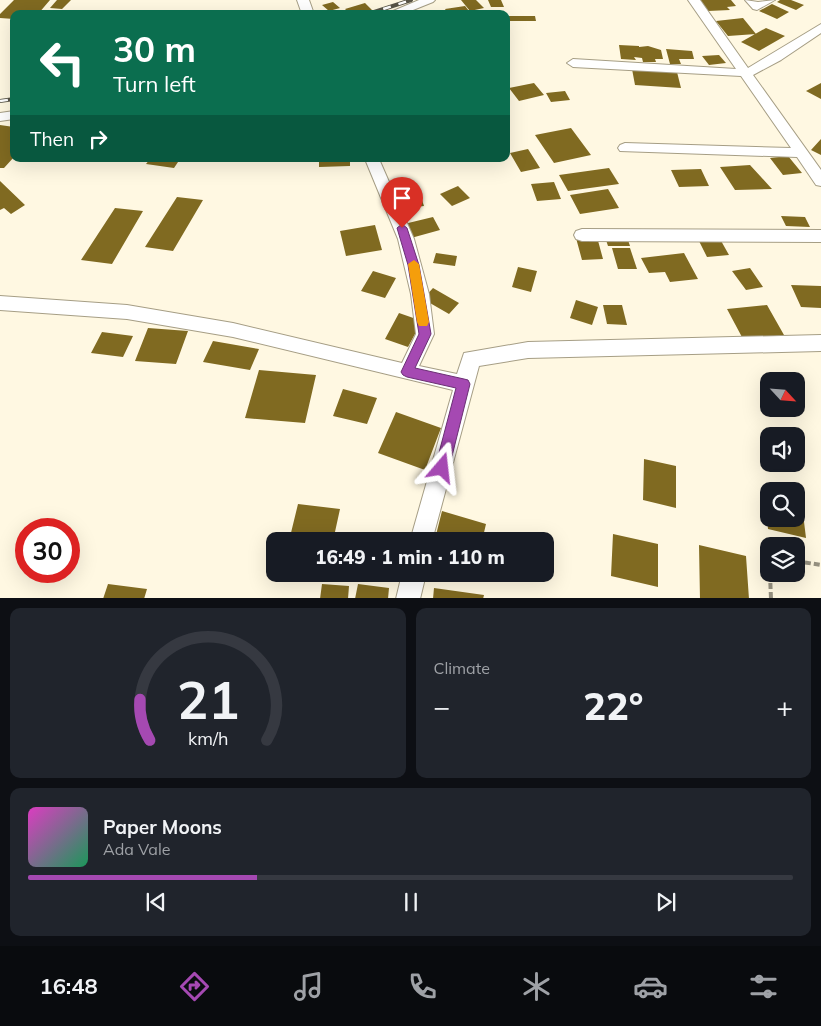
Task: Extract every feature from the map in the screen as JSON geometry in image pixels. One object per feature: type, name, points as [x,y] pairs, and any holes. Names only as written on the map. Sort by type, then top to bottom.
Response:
[{"type":"street","points":[[403,10],[429,0]]},
{"type":"street","points":[[694,0],[821,181]]},
{"type":"street","points":[[751,0],[757,7],[768,0]]},
{"type":"street","points":[[573,63],[747,73],[777,57],[821,28]]},
{"type":"street","points":[[625,148],[802,153]]},
{"type":"street","points":[[373,162],[406,239],[420,294],[425,334],[407,372]]},
{"type":"street","points":[[582,235],[821,236]]},
{"type":"street","points":[[0,303],[127,312],[233,330],[464,384]]},
{"type":"street","points":[[424,532],[471,359],[528,350],[821,343]]},
{"type":"street","points":[[408,598],[412,582]]},
{"type":"path","points":[[805,562],[821,565]]},
{"type":"path","points":[[770,582],[771,598]]},
{"type":"building","points":[[14,0],[50,0],[41,10],[10,10],[10,19],[0,18],[0,14]]},
{"type":"building","points":[[57,0],[71,0],[62,9],[50,8]]},
{"type":"building","points":[[461,0],[476,0],[484,8],[475,10],[469,10]]},
{"type":"building","points":[[488,0],[501,0],[504,7],[491,7]]},
{"type":"building","points":[[700,0],[731,0],[736,6],[727,7],[730,10],[708,11]]},
{"type":"building","points":[[780,0],[791,0],[804,5],[796,10],[777,2]]},
{"type":"building","points":[[333,2],[340,8],[328,10],[322,5]]},
{"type":"building","points":[[365,3],[372,10],[346,10]]},
{"type":"building","points":[[772,4],[789,12],[777,19],[759,11]]},
{"type":"building","points":[[465,6],[468,10],[446,10]]},
{"type":"building","points":[[510,16],[535,16],[536,21],[510,21]]},
{"type":"building","points":[[743,18],[756,34],[728,36],[716,21]]},
{"type":"building","points":[[766,28],[785,36],[759,51],[741,42]]},
{"type":"building","points":[[619,45],[648,46],[661,50],[663,59],[655,59],[656,62],[643,62],[642,58],[634,57],[636,60],[621,59]]},
{"type":"building","points":[[666,49],[692,51],[694,59],[679,59],[681,64],[670,64]]},
{"type":"building","points":[[719,55],[726,63],[709,65],[702,56]]},
{"type":"building","points":[[632,69],[677,72],[681,88],[635,85]]},
{"type":"building","points":[[534,83],[544,95],[519,101],[510,88]]},
{"type":"building","points":[[821,83],[821,99],[806,91]]},
{"type":"building","points":[[565,91],[570,100],[551,102],[546,93]]},
{"type":"building","points":[[0,125],[10,126],[10,161],[4,168],[0,168]]},
{"type":"building","points":[[571,128],[591,155],[554,163],[535,135]]},
{"type":"building","points":[[821,139],[821,155],[811,150]]},
{"type":"building","points":[[528,149],[540,168],[521,172],[510,153]]},
{"type":"building","points":[[788,156],[802,173],[783,175],[770,158]]},
{"type":"building","points":[[148,162],[178,162],[174,168],[146,164]]},
{"type":"building","points":[[319,162],[350,162],[350,166],[319,167]]},
{"type":"building","points":[[750,165],[772,189],[735,190],[720,167]]},
{"type":"building","points":[[609,168],[619,184],[568,191],[559,175]]},
{"type":"building","points":[[701,169],[709,186],[679,187],[671,170]]},
{"type":"building","points":[[0,181],[25,205],[11,214],[4,208],[0,210]]},
{"type":"building","points":[[554,182],[561,199],[537,201],[531,184]]},
{"type":"building","points":[[458,186],[470,198],[452,206],[440,194]]},
{"type":"building","points":[[608,189],[619,208],[580,214],[570,195]]},
{"type":"building","points":[[177,197],[203,200],[173,251],[145,247]]},
{"type":"building","points":[[421,197],[424,206],[399,209],[397,200]]},
{"type":"building","points":[[115,208],[143,211],[112,264],[81,260]]},
{"type":"building","points":[[781,216],[805,217],[810,227],[786,226]]},
{"type":"building","points":[[433,217],[440,230],[411,238],[404,224]]},
{"type":"building","points":[[375,225],[382,250],[346,256],[340,231]]},
{"type":"building","points":[[597,237],[603,259],[582,260],[576,238]]},
{"type":"building","points":[[605,237],[627,237],[630,246],[608,246]]},
{"type":"building","points":[[720,239],[729,255],[707,257],[699,241]]},
{"type":"building","points":[[612,248],[630,248],[637,269],[618,269]]},
{"type":"building","points":[[436,253],[457,256],[455,266],[433,263]]},
{"type":"building","points":[[684,253],[698,279],[670,282],[665,272],[649,273],[641,258]]},
{"type":"building","points":[[518,267],[537,271],[531,292],[512,287]]},
{"type":"building","points":[[750,268],[763,287],[746,290],[732,271]]},
{"type":"building","points":[[373,271],[396,278],[385,298],[361,291]]},
{"type":"building","points":[[791,285],[821,286],[821,308],[801,307]]},
{"type":"building","points":[[433,288],[459,303],[449,314],[423,299]]},
{"type":"building","points":[[576,300],[598,307],[592,325],[570,318]]},
{"type":"building","points":[[603,305],[622,305],[627,325],[607,324]]},
{"type":"building","points":[[767,305],[784,335],[743,339],[727,309]]},
{"type":"building","points":[[399,313],[422,321],[408,347],[385,339]]},
{"type":"building","points":[[148,328],[188,331],[176,364],[135,361]]},
{"type":"building","points":[[102,332],[133,336],[123,357],[91,353]]},
{"type":"building","points":[[213,341],[259,349],[250,370],[203,362]]},
{"type":"building","points":[[259,370],[316,375],[305,423],[245,418]]},
{"type":"building","points":[[343,389],[377,398],[367,424],[333,416]]},
{"type":"building","points":[[396,412],[441,428],[425,470],[378,453]]},
{"type":"building","points":[[644,459],[676,466],[676,508],[643,500]]},
{"type":"building","points":[[298,504],[340,509],[335,532],[291,532]]},
{"type":"building","points":[[442,511],[486,524],[484,532],[437,532]]},
{"type":"building","points":[[768,527],[805,527],[806,538],[805,537],[768,529]]},
{"type":"building","points":[[613,534],[658,544],[658,587],[611,576]]},
{"type":"building","points":[[699,545],[746,556],[749,598],[700,598]]},
{"type":"building","points":[[108,584],[147,589],[144,598],[103,598]]},
{"type":"building","points":[[322,584],[349,586],[348,598],[320,598]]},
{"type":"building","points":[[358,584],[389,588],[388,598],[355,598]]},
{"type":"building","points":[[434,588],[484,595],[483,598],[433,598]]},
{"type":"railway","points":[[380,10],[411,0]]},
{"type":"railway","points":[[0,101],[10,100]]},
{"type":"slow traffic","points":[[414,264],[423,322]]},
{"type":"route","points":[[402,228],[414,265],[425,334],[407,372],[464,384],[442,468]]}]
